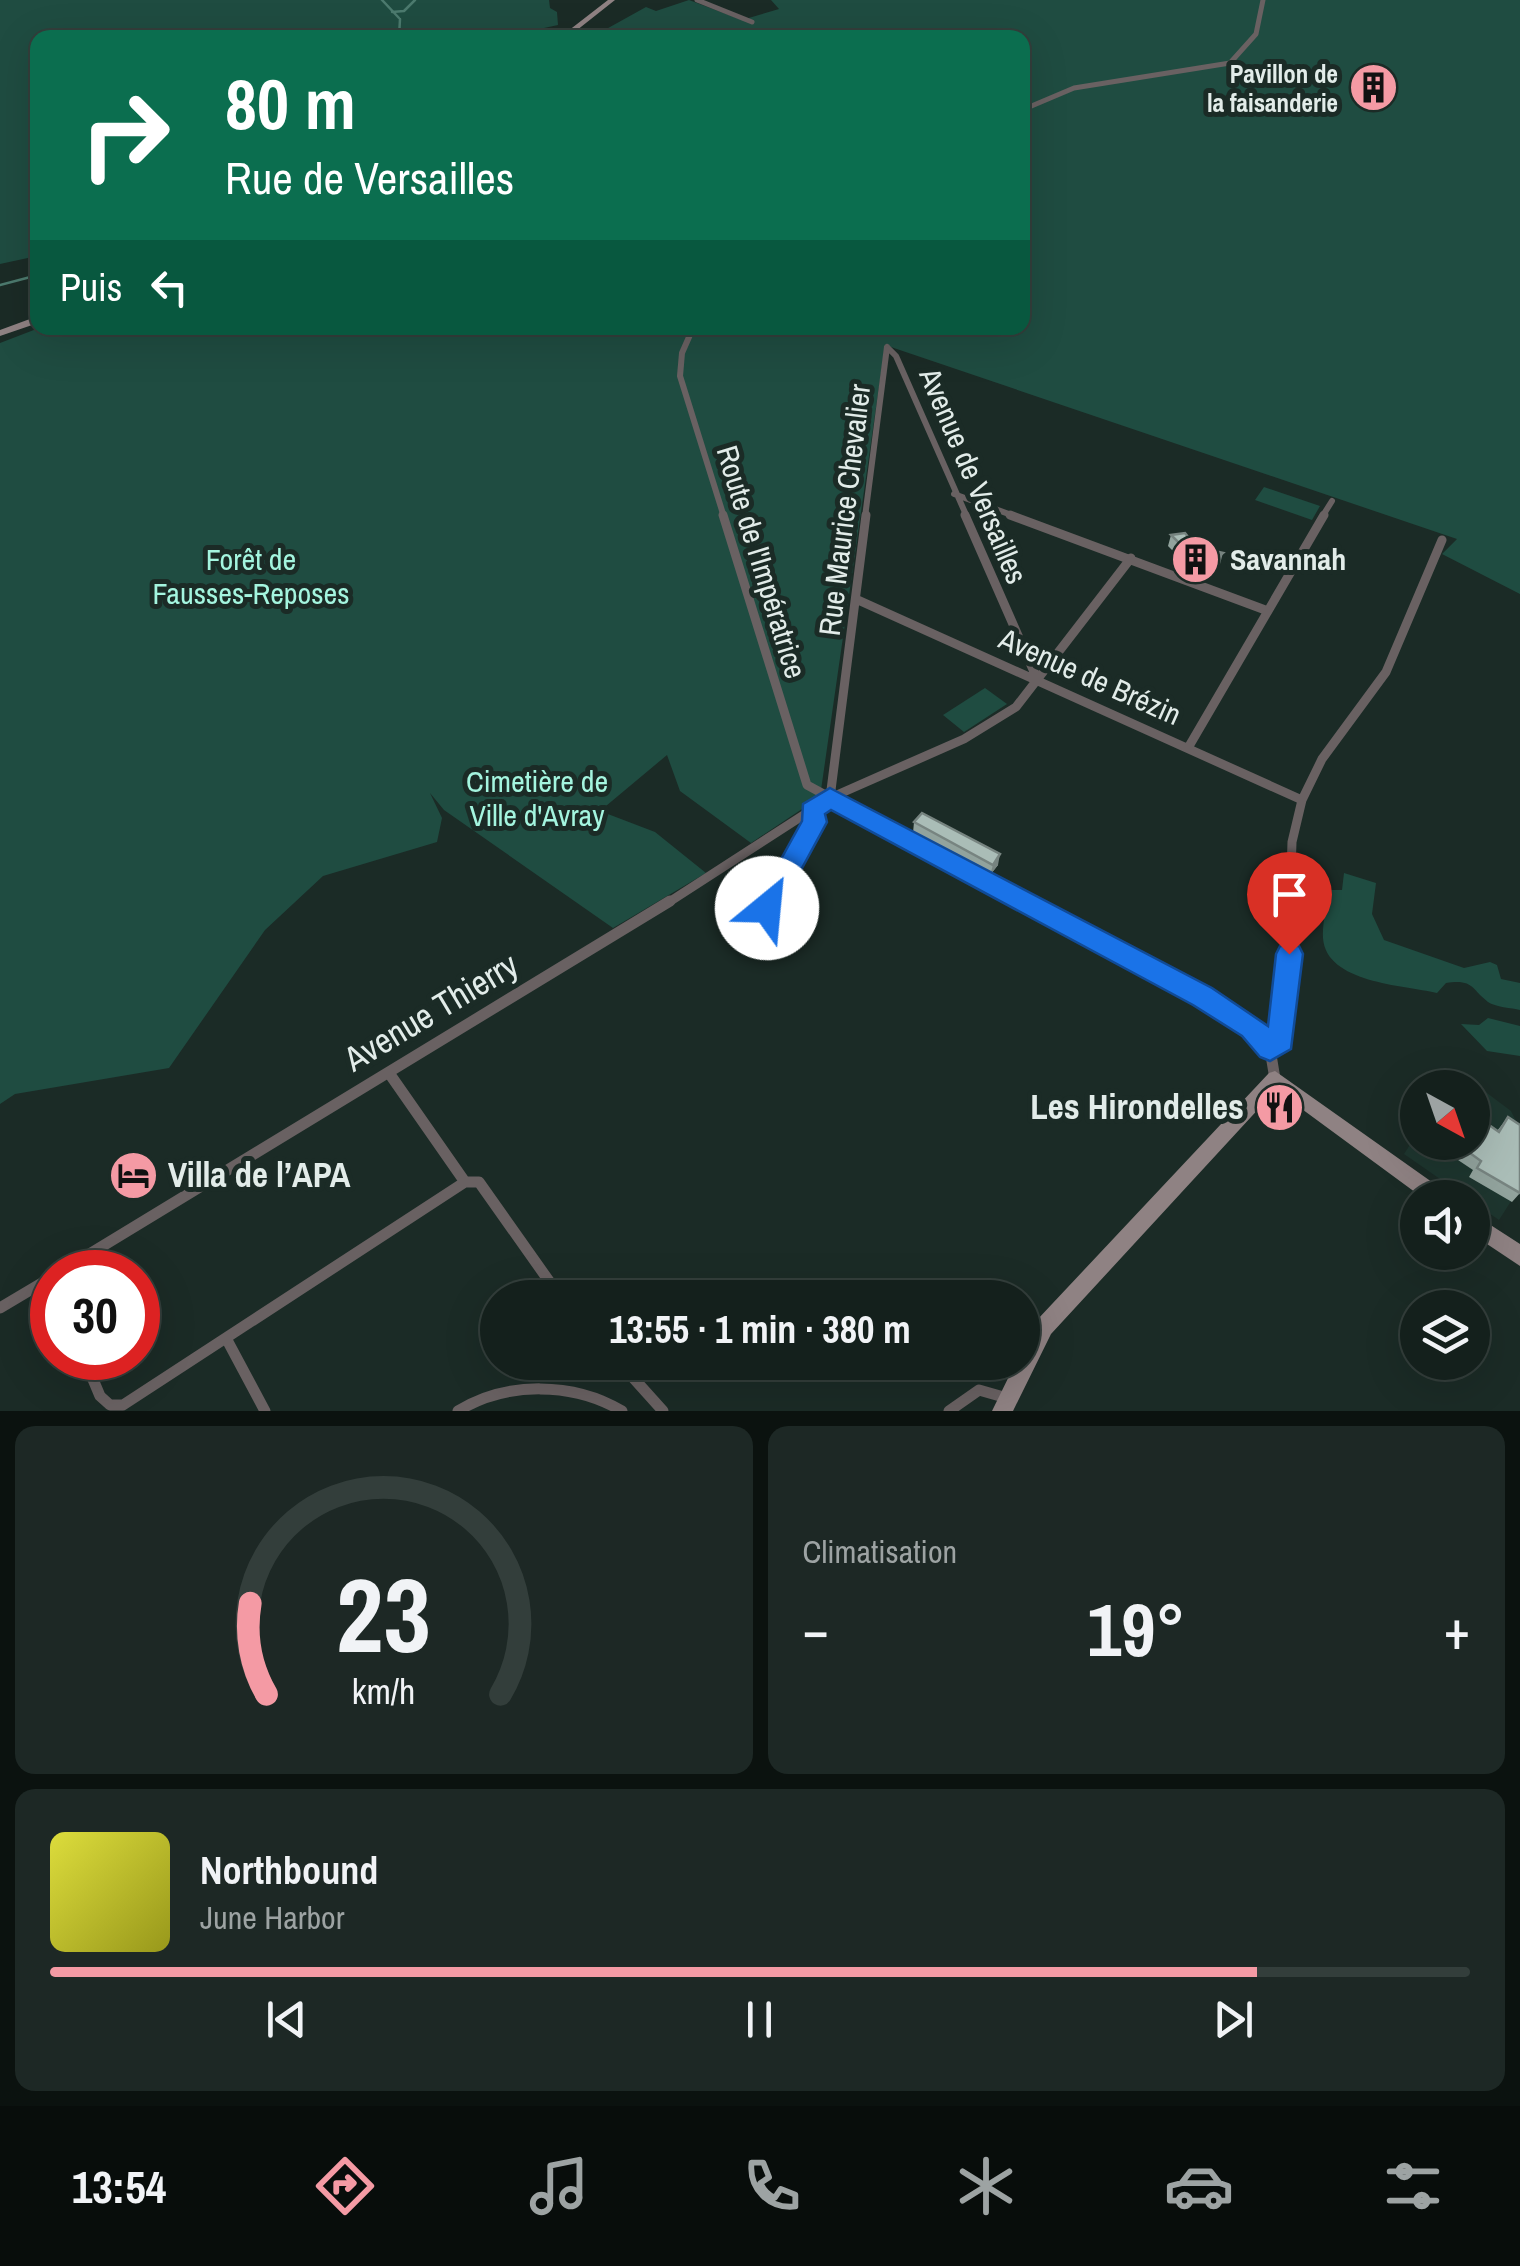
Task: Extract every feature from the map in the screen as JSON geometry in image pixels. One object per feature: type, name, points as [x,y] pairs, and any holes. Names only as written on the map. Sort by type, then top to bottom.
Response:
[{"type":"main road","points":[[572,30],[609,2]]},
{"type":"main road","points":[[0,333],[30,321]]},
{"type":"main road","points":[[1004,1404],[1044,1327],[1274,1078],[1414,1180]]},
{"type":"main road","points":[[1490,1235],[1520,1256]]},
{"type":"street","points":[[697,0],[752,22]]},
{"type":"street","points":[[1030,107],[1074,88],[1230,63],[1256,34],[1263,0]]},
{"type":"street","name":"Route de l'Impératrice","points":[[690,335],[682,352],[680,376],[807,785],[830,798]]},
{"type":"street","name":"Rue Maurice Chevalier","points":[[830,798],[887,347]]},
{"type":"street","name":"Avenue de Versailles","points":[[887,347],[896,356],[1038,681]]},
{"type":"street","points":[[954,494],[1268,611]]},
{"type":"street","points":[[1188,748],[1332,502]]},
{"type":"street","points":[[1270,1048],[1281,1040],[1286,1015],[1292,842],[1302,800],[1322,759],[1386,672],[1442,540]]},
{"type":"street","points":[[830,798],[964,739],[1016,706],[1130,558]]},
{"type":"street","name":"Avenue de Brézin","points":[[858,600],[1302,800]]},
{"type":"street","points":[[830,798],[1202,997],[1252,1028],[1270,1048],[1274,1078]]},
{"type":"street","name":"Avenue Thierry","points":[[100,1250],[830,798]]},
{"type":"street","points":[[767,908],[814,822],[812,810]]},
{"type":"street","points":[[389,1072],[464,1182]]},
{"type":"street","points":[[93,1380],[100,1396],[110,1405],[122,1405],[464,1182],[479,1182],[549,1280]]},
{"type":"street","name":"Avenue Thierry","points":[[0,1308],[30,1291]]},
{"type":"street","points":[[226,1338],[265,1411]]},
{"type":"street","points":[[635,1380],[663,1411]]},
{"type":"street","points":[[458,1411],[477,1397],[506,1390],[585,1394],[603,1398],[622,1411]]},
{"type":"street","points":[[949,1411],[979,1390],[1004,1404]]},
{"type":"shaded area","points":[[1490,1095],[1511,1111],[1520,1129],[1520,1187],[1499,1220],[1490,1214],[1490,1180],[1441,1180],[1413,1160],[1490,1160]]},
{"type":"green space","points":[[0,0],[549,0],[550,8],[557,12],[558,25],[535,30],[30,30],[30,258],[0,264]]},
{"type":"green space","name":"Forêt de Fausses-Reposes","points":[[689,0],[742,20],[779,9],[771,0],[1520,0],[1520,594],[1442,554],[1457,539],[885,345],[820,797],[751,843],[680,791],[667,755],[600,811],[655,832],[706,873],[613,928],[444,810],[430,793],[442,818],[437,842],[323,876],[265,930],[169,1068],[15,1094],[0,1104],[0,343],[30,331],[30,335],[1030,335],[1030,30],[605,30],[646,7],[656,11]]},
{"type":"green space","points":[[1264,487],[1320,506],[1312,520],[1255,500]]},
{"type":"green space","points":[[985,688],[1007,704],[964,732],[943,715]]},
{"type":"green space","points":[[1344,873],[1376,883],[1372,914],[1384,940],[1464,968],[1490,962],[1497,965],[1501,979],[1520,983],[1520,1010],[1491,1004],[1462,982],[1446,983],[1437,993],[1368,979],[1337,964],[1327,953],[1323,926],[1327,890],[1342,890]]},
{"type":"green space","points":[[1488,1018],[1520,1026],[1520,1056],[1487,1051],[1461,1024],[1479,1025]]},
{"type":"building","points":[[1185,533],[1196,547],[1223,553],[1213,561],[1194,558],[1171,535]]},
{"type":"building","points":[[922,813],[1000,854],[993,865],[914,822]]},
{"type":"building","points":[[1508,1117],[1520,1125],[1520,1193],[1477,1168],[1481,1161],[1490,1160],[1490,1126],[1499,1132]]},
{"type":"waterway","points":[[382,0],[393,12]]},
{"type":"waterway","points":[[393,12],[404,11],[415,0]]},
{"type":"waterway","points":[[393,12],[399,18]]},
{"type":"waterway","points":[[399,30],[400,19]]},
{"type":"waterway","points":[[0,285],[30,277]]},
{"type":"place","name":"Pavillon de la faisanderie","points":[[1373,88]]},
{"type":"place","name":"Savannah","points":[[1195,560]]},
{"type":"place","name":"Les Hirondelles","points":[[1279,1107]]},
{"type":"place","name":"Villa de l’APA","points":[[133,1175]]},
{"type":"route","points":[[767,908],[814,822],[816,815],[812,810],[830,798],[1202,997],[1252,1028],[1270,1048],[1281,1040],[1289,954]]},
{"type":"park label","name":"Cimetière de Ville d'Avray","points":[[537,799]]}]
